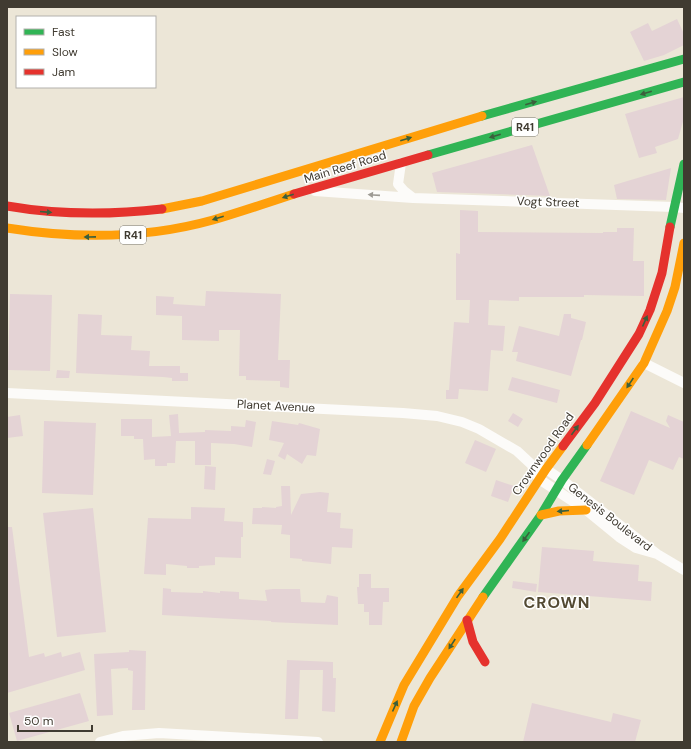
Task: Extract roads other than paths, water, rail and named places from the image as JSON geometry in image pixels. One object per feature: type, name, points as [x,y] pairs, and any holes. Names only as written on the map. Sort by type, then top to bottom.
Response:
[{"type":"main road","name":"Main Reef Road","points":[[7,228],[64,236],[117,236],[150,233],[212,220],[307,190],[363,163],[410,137],[684,59]]},
{"type":"main road","name":"Main Reef Road","points":[[7,206],[23,210],[86,214],[119,213],[183,205],[253,186],[363,163],[401,163],[684,82]]},
{"type":"main road","name":"Crownwood Road","points":[[380,742],[404,685],[458,596],[500,539],[546,469],[595,403],[639,334],[650,310],[662,273],[679,208],[684,164]]},
{"type":"main road","points":[[401,742],[414,706],[467,620],[541,515],[562,480],[644,363],[667,311],[675,288],[684,243]]},
{"type":"main road","points":[[541,515],[559,511],[586,510]]},
{"type":"main road","points":[[467,620],[472,643],[485,662]]},
{"type":"street","points":[[401,163],[398,184],[413,198]]},
{"type":"street","name":"Vogt Street","points":[[307,190],[413,198],[679,208]]},
{"type":"street","points":[[644,363],[684,384]]},
{"type":"street","name":"Planet Avenue","points":[[7,393],[437,416],[462,422],[479,429],[517,451],[531,464],[539,479],[556,490]]},
{"type":"street","name":"Planet Avenue","points":[[531,464],[546,469],[562,480]]},
{"type":"street","name":"Genesis Boulevard","points":[[562,480],[657,554],[684,570]]},
{"type":"street","name":"Genesis Boulevard","points":[[556,490],[586,510],[627,542],[643,550],[657,554]]},
{"type":"street","points":[[100,742],[128,735],[159,733],[318,742]]},
{"type":"district","name":"CROWN","points":[[557,602]]}]
